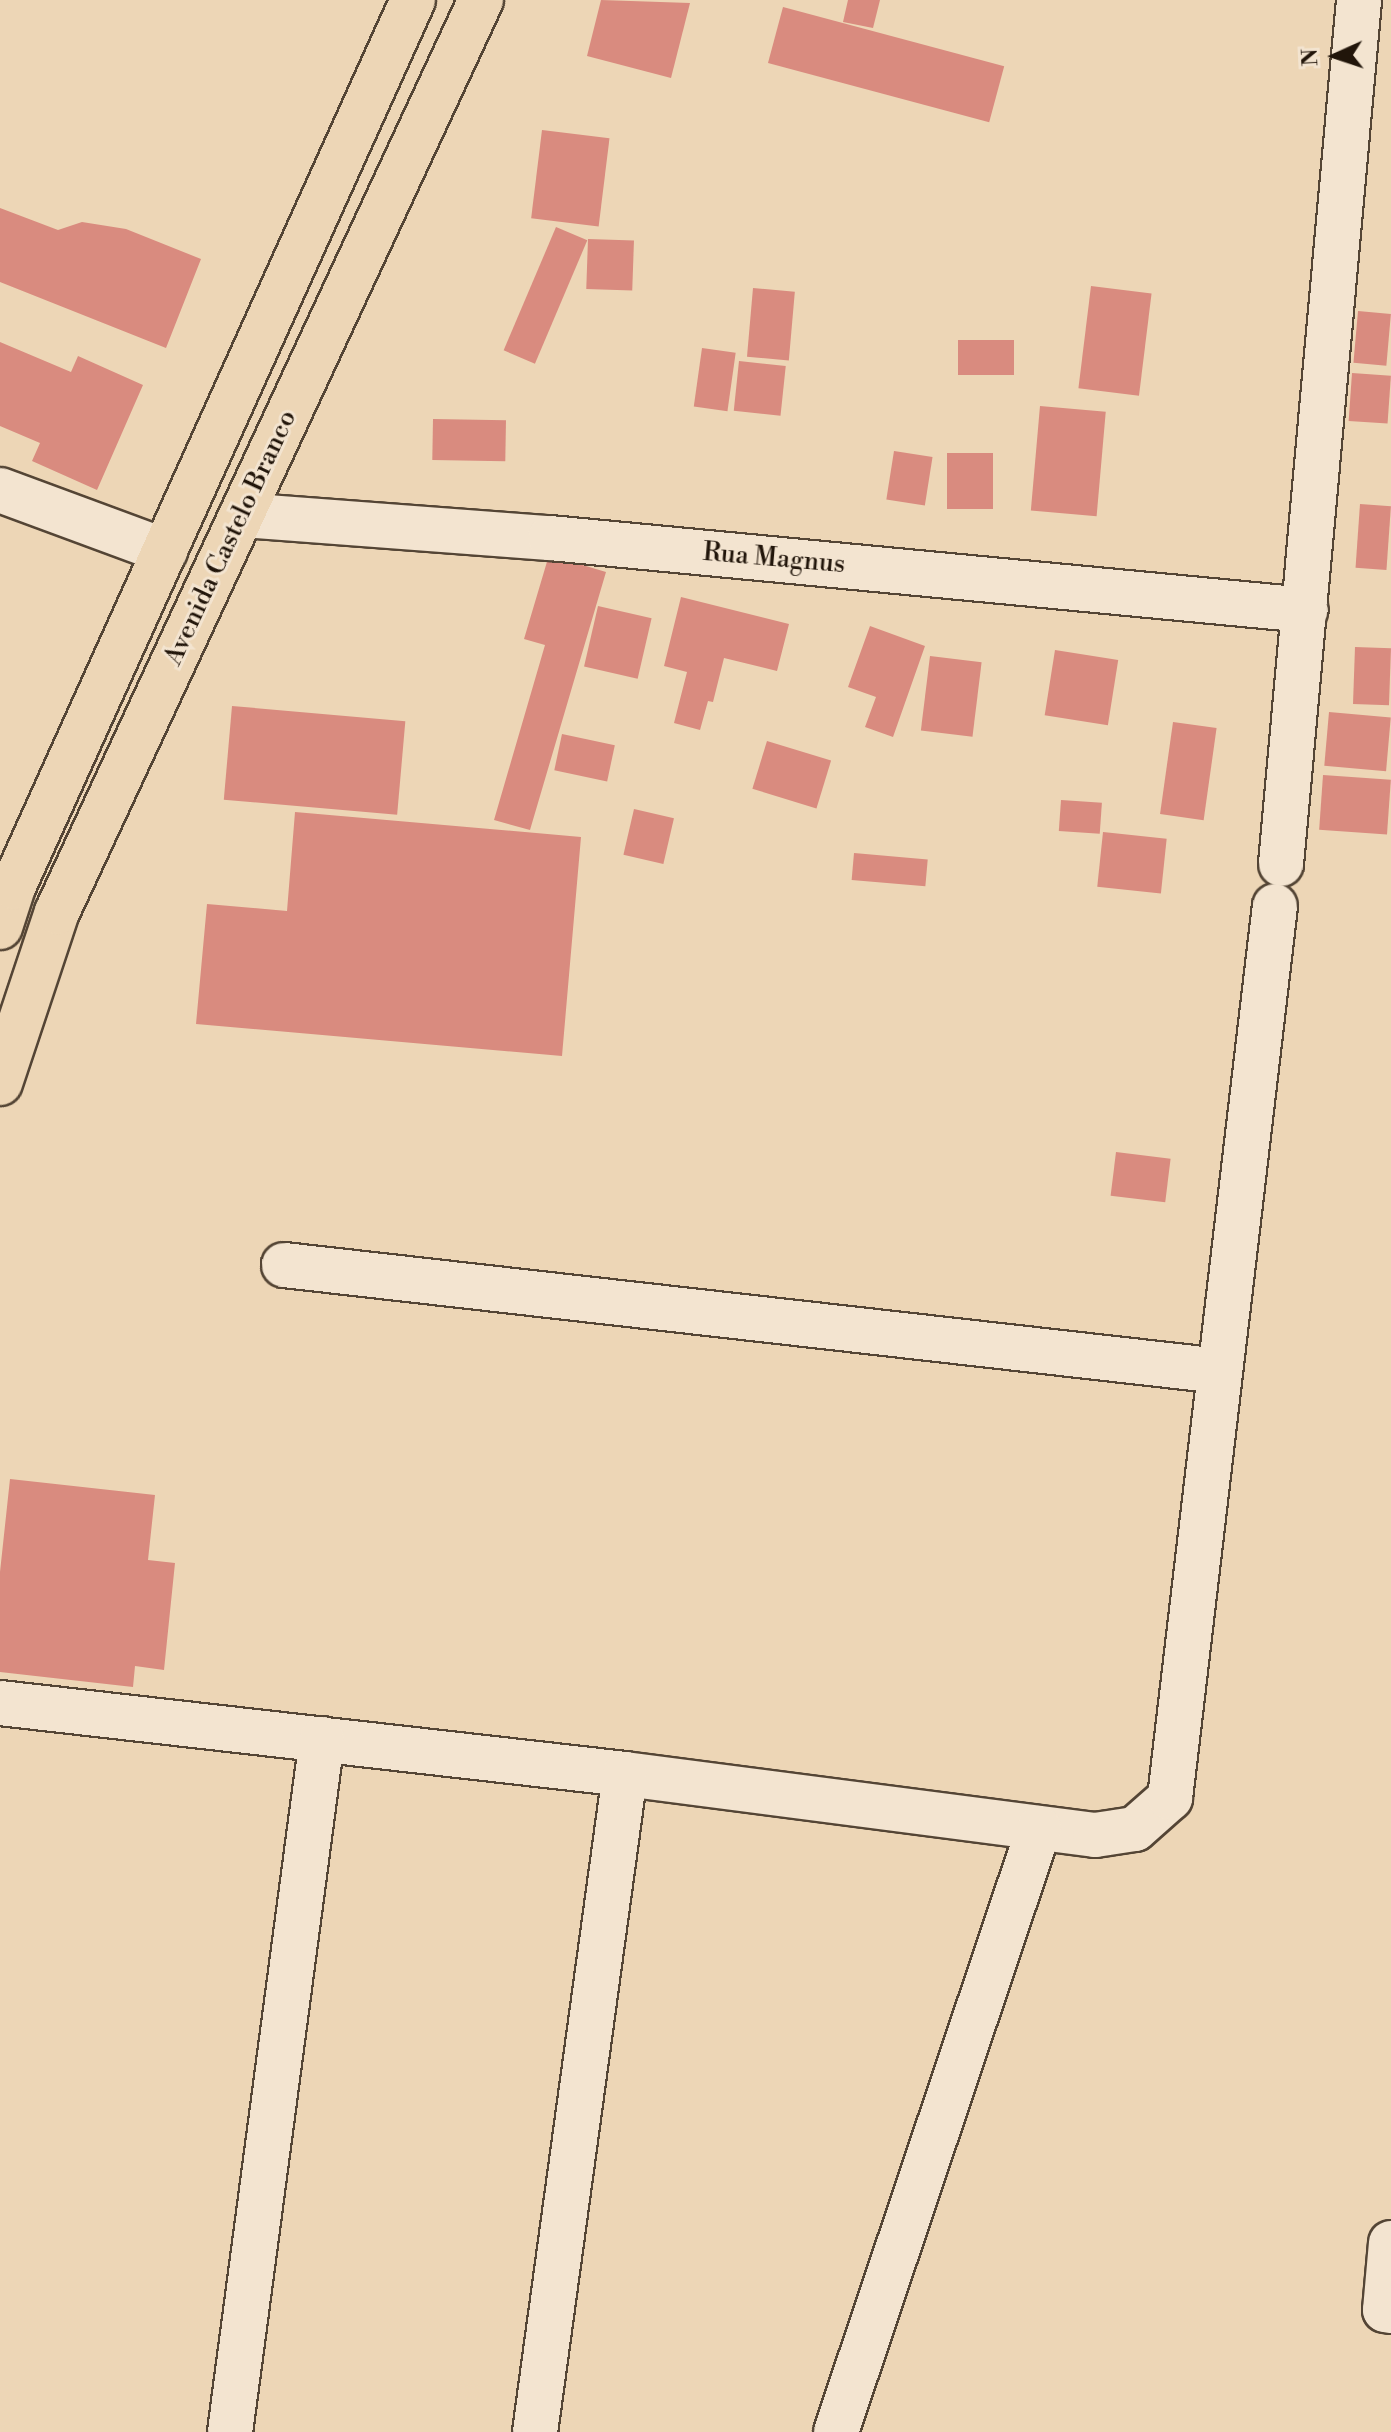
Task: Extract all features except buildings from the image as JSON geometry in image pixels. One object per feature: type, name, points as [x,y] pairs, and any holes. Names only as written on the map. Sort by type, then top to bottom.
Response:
[{"type":"main road","name":"Avenida Castelo Branco","points":[[0,927],[13,887],[413,0]]},
{"type":"main road","name":"Avenida Castelo Branco","points":[[0,1083],[57,912],[481,0]]},
{"type":"street","points":[[0,1703],[625,1774],[1095,1835],[1135,1829],[1170,1798],[1278,885],[1306,610],[1359,0]]},
{"type":"street","points":[[0,490],[165,551]]},
{"type":"street","name":"Rua Magnus","points":[[242,515],[566,539],[1306,610]]},
{"type":"street","points":[[284,1265],[1220,1371]]},
{"type":"street","points":[[230,2432],[322,1739]]},
{"type":"street","points":[[535,2432],[625,1774]]},
{"type":"street","points":[[836,2432],[1039,1828]]},
{"type":"street","points":[[1391,2243],[1385,2310],[1391,2311]]}]
